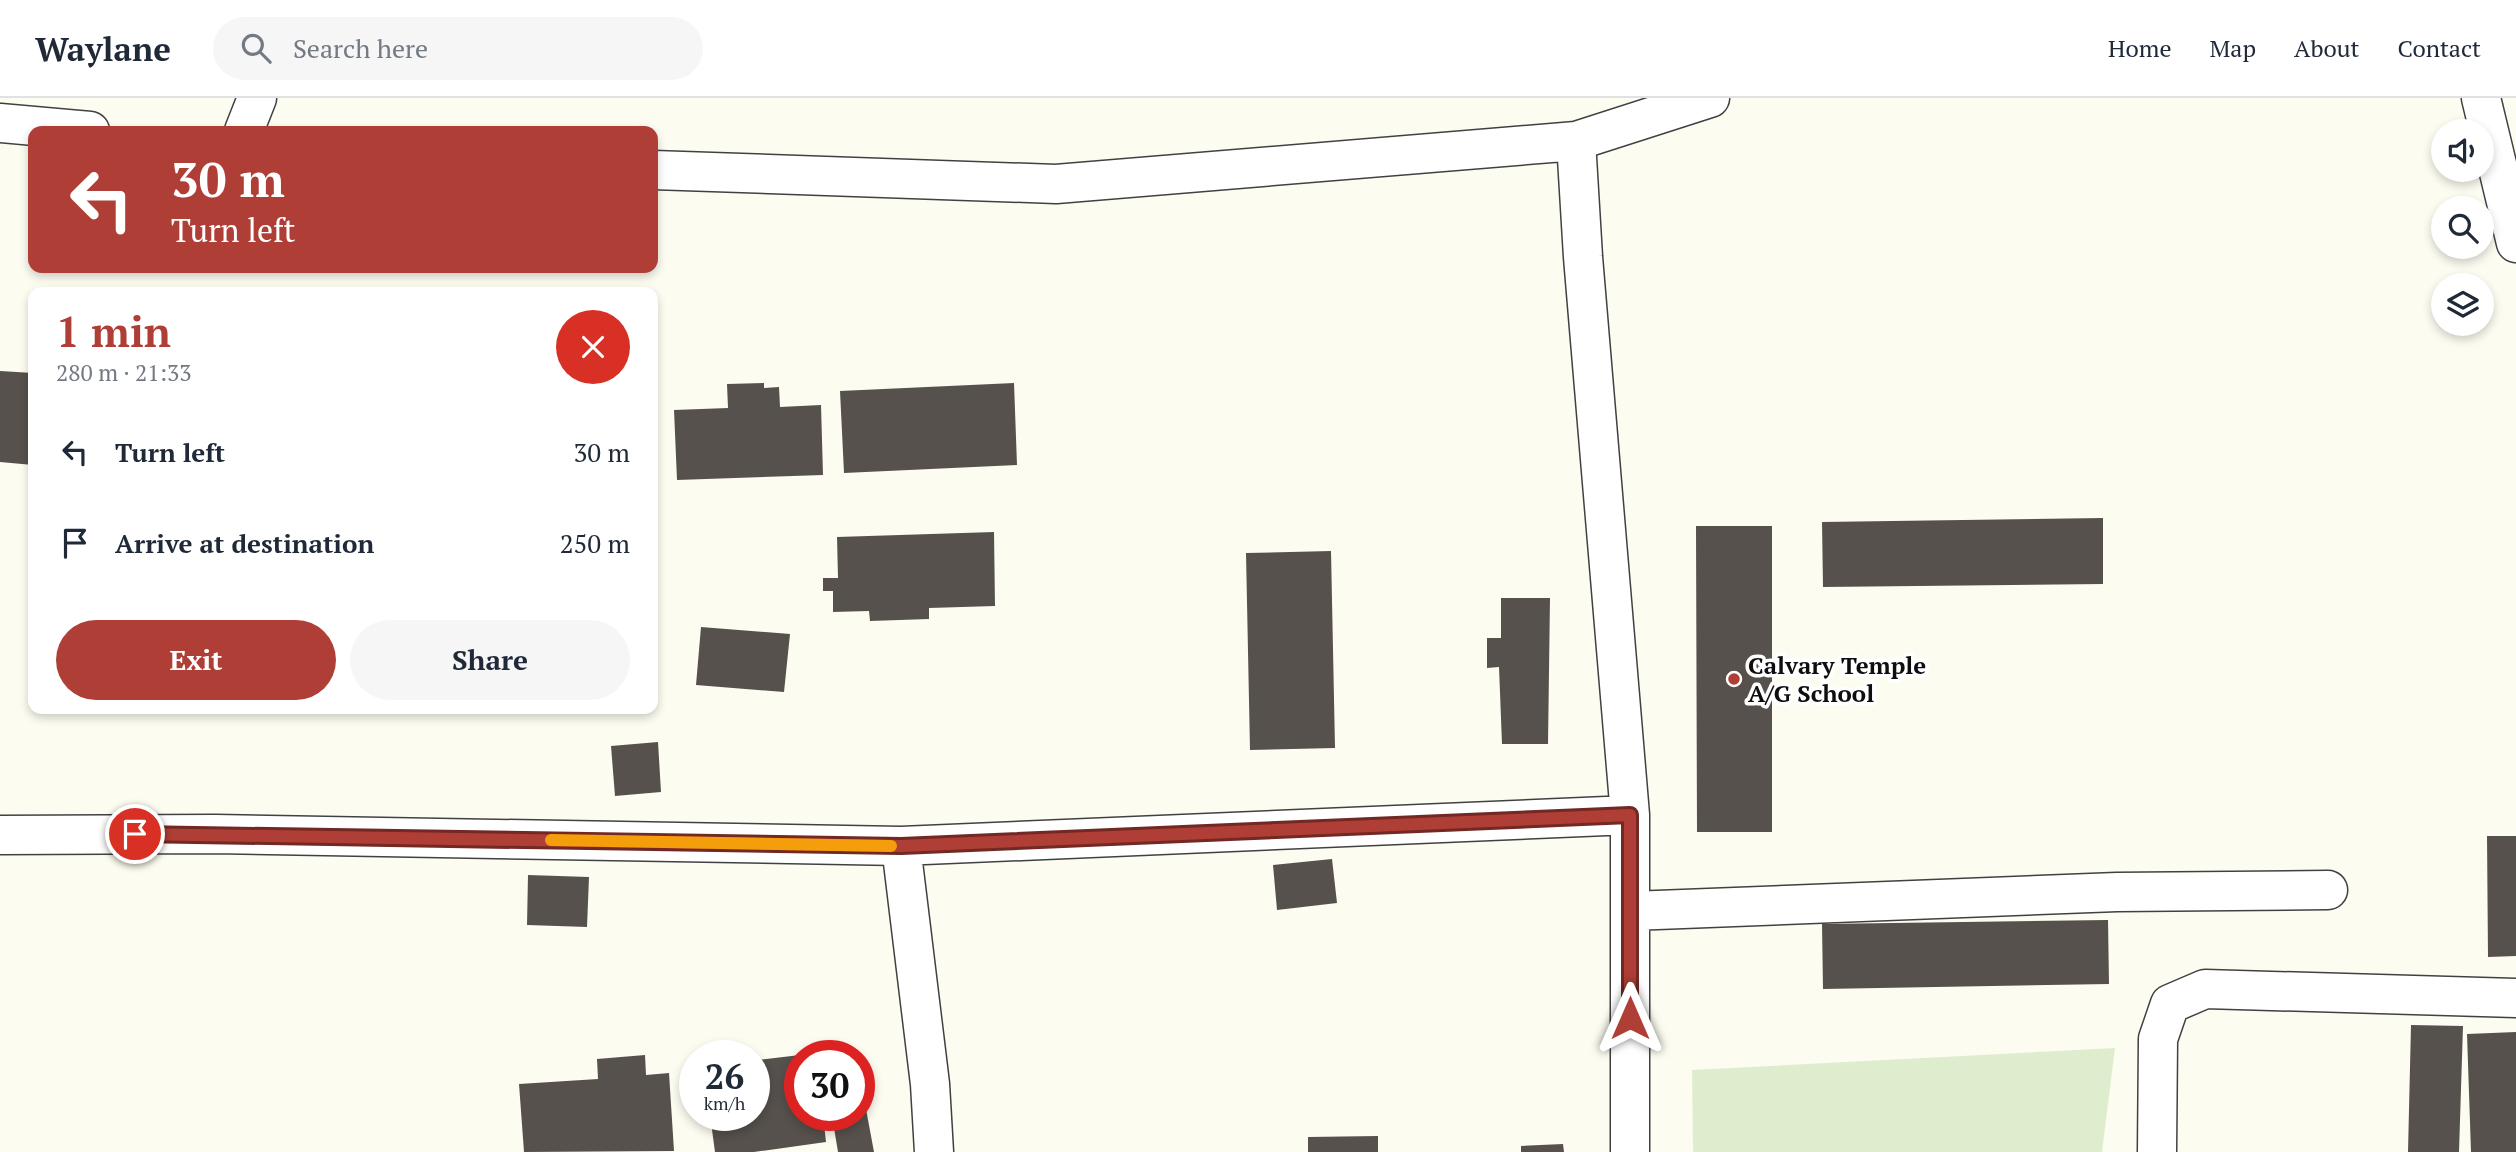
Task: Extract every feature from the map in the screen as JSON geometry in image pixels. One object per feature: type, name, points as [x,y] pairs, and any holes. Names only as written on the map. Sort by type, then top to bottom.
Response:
[{"type":"street","points":[[246,126],[257,98]]},
{"type":"street","points":[[658,170],[1056,184],[1576,141],[1710,98]]},
{"type":"street","points":[[2481,98],[2516,243]]},
{"type":"street","points":[[0,123],[34,126]]},
{"type":"street","points":[[1576,141],[1583,257],[1630,815],[1630,1152]]},
{"type":"street","points":[[0,835],[215,834],[901,846],[1630,815]]},
{"type":"street","points":[[901,846],[928,1071],[934,1152]]},
{"type":"street","points":[[1631,911],[2117,892],[2328,890]]},
{"type":"street","points":[[2157,1152],[2158,1039],[2169,1004],[2205,989],[2516,998]]},
{"type":"green space","points":[[2115,1048],[2102,1152],[1693,1152],[1692,1070]]},
{"type":"building","points":[[0,371],[28,373],[28,465],[0,462]]},
{"type":"building","points":[[764,383],[764,388],[779,387],[780,407],[821,405],[823,475],[677,480],[674,410],[728,408],[727,384]]},
{"type":"building","points":[[1014,383],[1017,465],[844,473],[840,391]]},
{"type":"building","points":[[2103,518],[2103,584],[1823,587],[1822,522]]},
{"type":"building","name":"Calvary Temple A/G School","points":[[1696,526],[1772,526],[1772,832],[1697,832]]},
{"type":"building","points":[[994,532],[995,606],[929,608],[929,619],[870,621],[869,611],[833,612],[833,591],[823,591],[823,578],[838,578],[837,537]]},
{"type":"building","points":[[1331,551],[1335,748],[1250,750],[1246,553]]},
{"type":"building","points":[[1501,598],[1550,598],[1548,744],[1502,744],[1499,667],[1487,668],[1487,638],[1501,638]]},
{"type":"building","points":[[701,627],[790,634],[784,692],[696,685]]},
{"type":"building","points":[[658,742],[661,792],[615,796],[611,746]]},
{"type":"building","points":[[2487,836],[2516,836],[2516,956],[2488,957]]},
{"type":"building","points":[[1332,859],[1337,903],[1277,910],[1273,865]]},
{"type":"building","points":[[528,875],[589,877],[587,927],[527,925]]},
{"type":"building","points":[[2108,920],[2109,984],[1823,989],[1822,924]]},
{"type":"building","points":[[2411,1025],[2463,1026],[2459,1152],[2408,1152]]},
{"type":"building","points":[[2516,1032],[2516,1152],[2471,1152],[2467,1034]]},
{"type":"building","points":[[645,1055],[646,1075],[669,1073],[674,1151],[524,1152],[519,1084],[598,1079],[597,1059]]},
{"type":"building","points":[[784,1057],[784,1131],[825,1131],[826,1142],[754,1152],[715,1152],[712,1131],[770,1131],[770,1058]]},
{"type":"building","points":[[834,1131],[870,1131],[874,1152],[838,1152]]},
{"type":"building","points":[[1378,1136],[1378,1152],[1308,1152],[1308,1137]]},
{"type":"building","points":[[1563,1144],[1564,1152],[1521,1152],[1521,1146]]},
{"type":"slow traffic","points":[[551,840],[891,846]]},
{"type":"place","name":"Calvary Temple A/G School","points":[[1734,679]]},
{"type":"route","points":[[135,834],[901,846],[1630,815],[1630,1018]]}]
